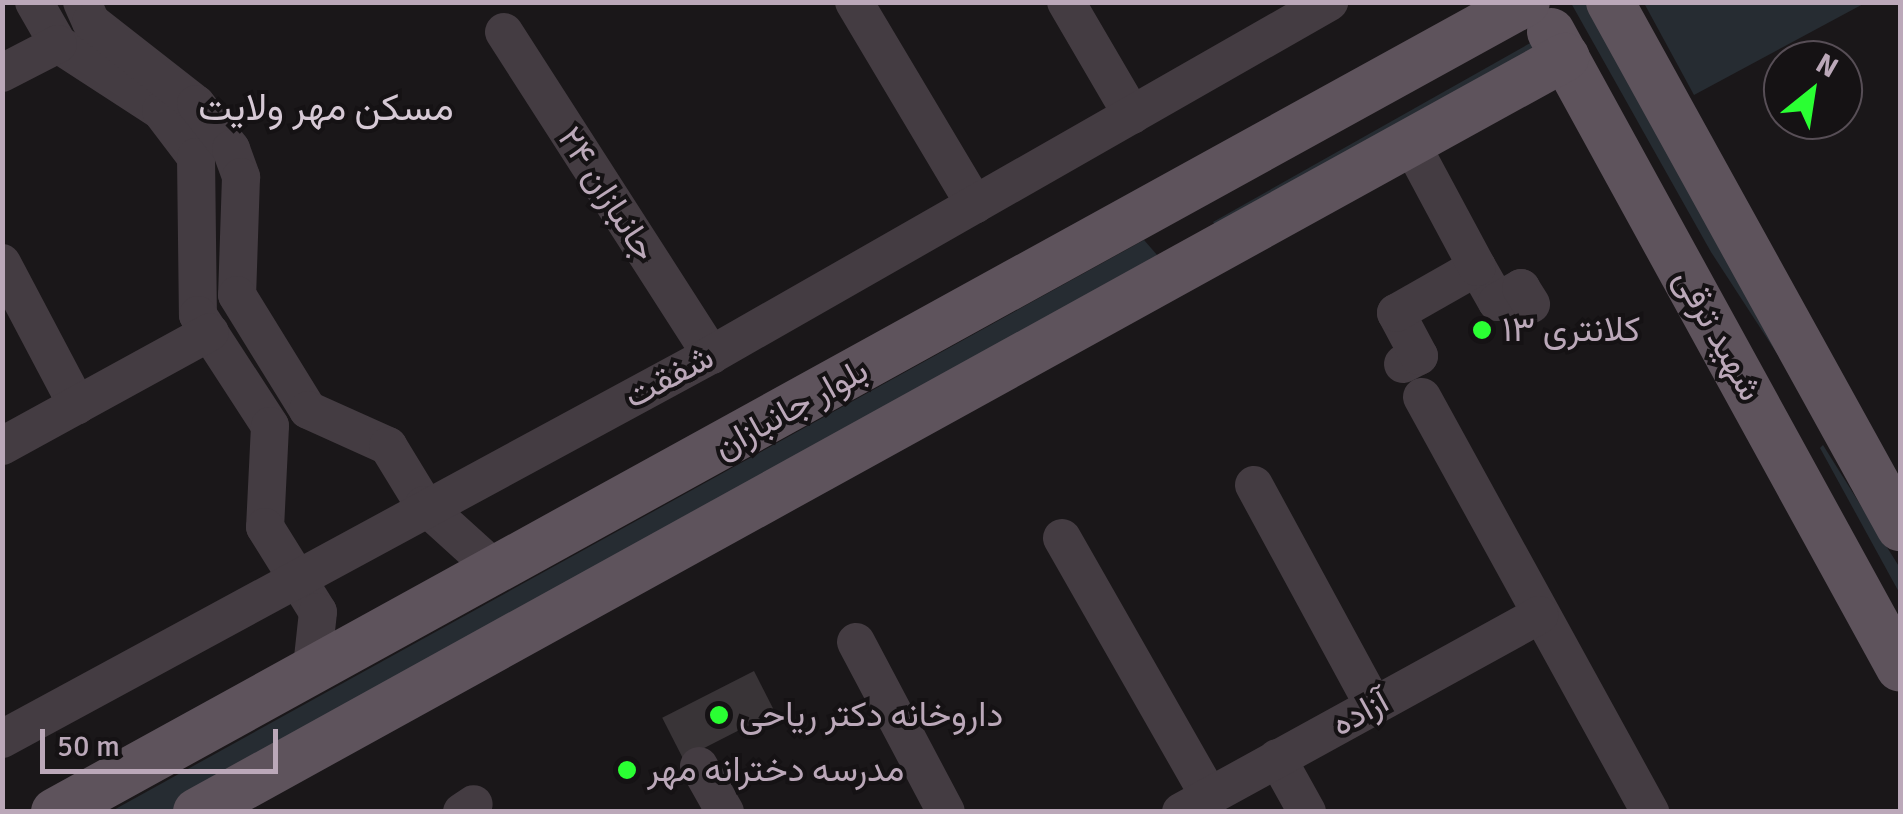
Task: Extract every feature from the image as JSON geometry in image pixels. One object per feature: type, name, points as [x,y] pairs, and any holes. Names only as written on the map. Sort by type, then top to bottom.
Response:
[{"type":"main road","name":"بلوار جانبازان","points":[[55,812],[312,667],[496,570],[1526,2]]},
{"type":"main road","name":"شهید ترقی","points":[[1535,2],[1900,668]]},
{"type":"main road","name":"شهید ترقی","points":[[1610,2],[1829,392],[1900,527]]},
{"type":"main road","name":"بلوار جانبازان","points":[[197,812],[251,799],[1198,259],[1565,58]]},
{"type":"main road","points":[[1168,201],[1198,259]]},
{"type":"main road","points":[[1768,426],[1829,392]]},
{"type":"street","points":[[34,2],[58,44],[182,130],[196,157],[198,314],[270,426],[265,528],[318,612],[312,667]]},
{"type":"street","points":[[854,2],[974,205]]},
{"type":"street","points":[[1066,2],[1132,115]]},
{"type":"street","name":"شفقت","points":[[5,730],[710,356],[1329,2]]},
{"type":"street","points":[[86,12],[196,104],[231,149],[241,178],[237,294],[308,410],[388,446],[424,505],[496,570]]},
{"type":"street","name":"جانبازان ۲۴","points":[[504,32],[710,356]]},
{"type":"street","points":[[2,74],[58,44]]},
{"type":"street","points":[[1410,142],[1497,302],[1521,288],[1531,304]]},
{"type":"street","points":[[2,263],[78,405]]},
{"type":"street","points":[[1403,364],[1419,356],[1396,313],[1477,267]]},
{"type":"street","points":[[2,446],[210,332]]},
{"type":"street","points":[[1422,397],[1650,812]]},
{"type":"street","points":[[1254,485],[1374,706]]},
{"type":"street","points":[[1062,538],[1195,804]]},
{"type":"street","name":"آزاده","points":[[1195,804],[1539,615]]},
{"type":"street","points":[[856,642],[946,812]]},
{"type":"street","points":[[1277,758],[1307,812]]},
{"type":"street","points":[[699,766],[724,812]]},
{"type":"shaded area","points":[[1571,3],[1591,3],[1789,372],[1711,252]]},
{"type":"shaded area","points":[[1644,3],[1865,3],[1796,40],[1763,40],[1763,58],[1694,95]]},
{"type":"shaded area","points":[[1532,42],[1542,50],[1217,228],[1213,222]]},
{"type":"shaded area","points":[[1144,240],[1158,256],[1101,298],[170,811],[110,812]]},
{"type":"shaded area","points":[[1823,445],[1900,568],[1900,594],[1820,448]]},
{"type":"building","name":"داروخانه دکتر ریاحی","points":[[754,671],[775,712],[683,759],[662,718]]},
{"type":"place","name":"کلانتری ۱۳","points":[[1482,330]]},
{"type":"place","name":"داروخانه دکتر ریاحی","points":[[719,715]]},
{"type":"place","name":"مدرسه دخترانه مهر","points":[[627,770]]},
{"type":"district","name":"مسکن مهر ولایت","points":[[326,108]]}]
